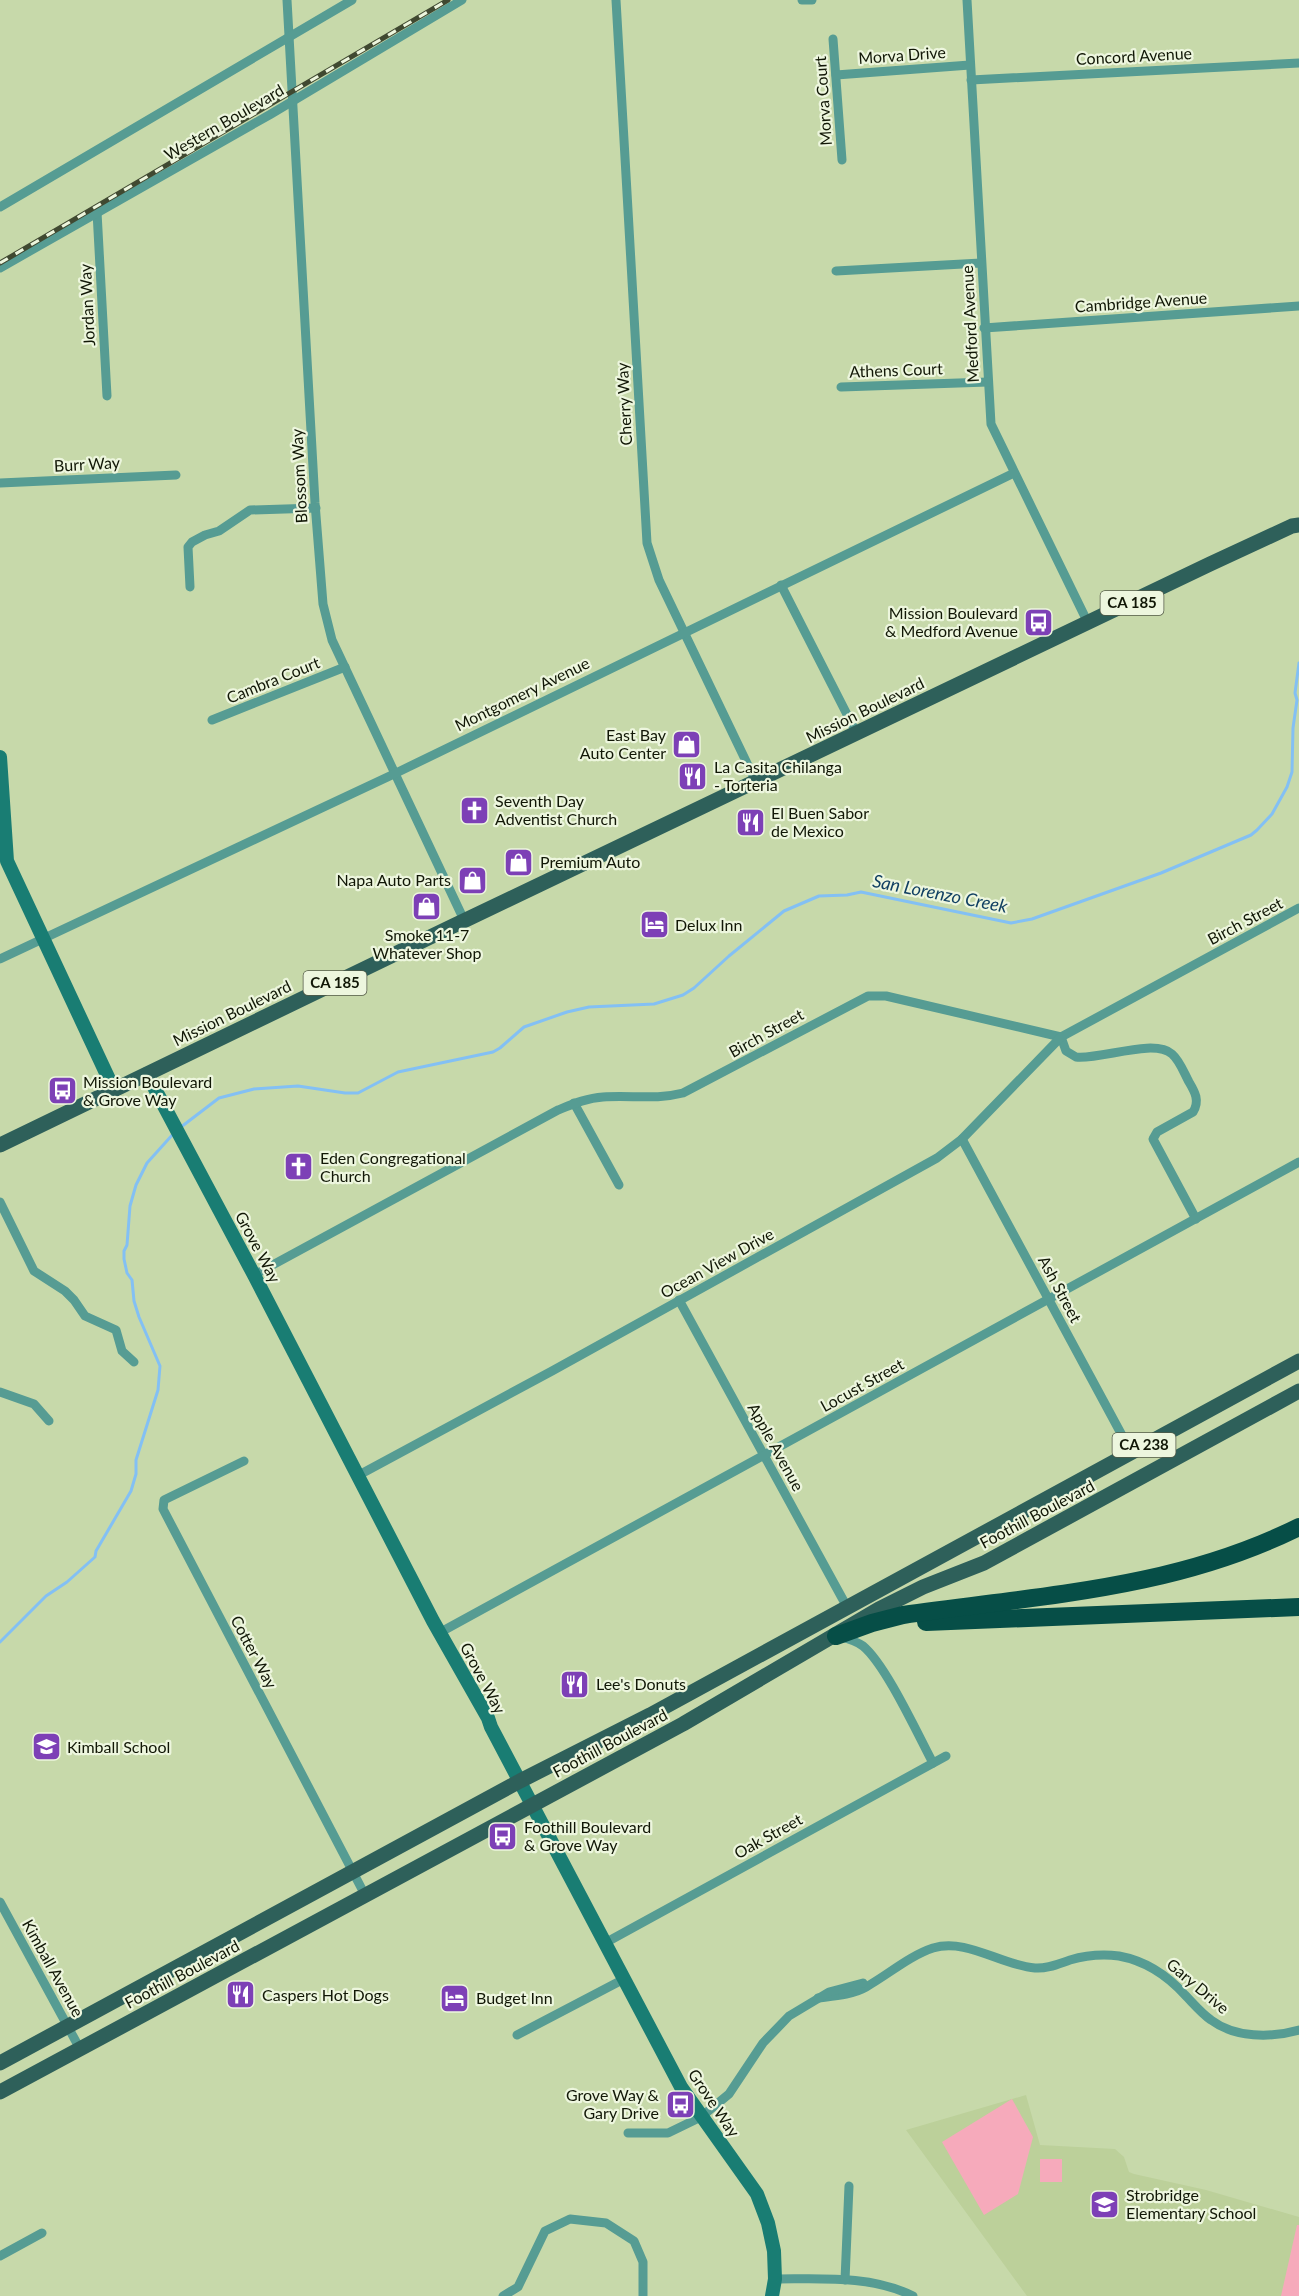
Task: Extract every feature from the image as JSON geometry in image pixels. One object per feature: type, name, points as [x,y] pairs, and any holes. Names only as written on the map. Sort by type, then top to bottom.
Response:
[{"type":"highway","points":[[836,1636],[903,1615],[1102,1589],[1162,1577],[1235,1555],[1299,1527]]},
{"type":"highway","points":[[836,1636],[909,1623],[1299,1607]]},
{"type":"highway","points":[[1070,1616],[1299,1620]]},
{"type":"main road","name":"Mission Boulevard","points":[[0,1145],[465,920],[1297,524]]},
{"type":"main road","points":[[0,757],[7,861],[114,1090]]},
{"type":"main road","name":"Grove Way","points":[[147,1074],[359,1475],[439,1633],[488,1718],[681,2087],[757,2194],[768,2223],[774,2251],[775,2279],[772,2296]]},
{"type":"main road","name":"Foothill Boulevard","points":[[0,2063],[520,1781],[650,1715],[1299,1361]]},
{"type":"main road","name":"Foothill Boulevard","points":[[0,2092],[683,1724],[906,1595],[984,1563],[1299,1391]]},
{"type":"street","name":"Blossom Way","points":[[287,0],[323,604],[332,640],[465,920]]},
{"type":"street","points":[[0,207],[352,0]]},
{"type":"street","name":"Western Boulevard","points":[[0,268],[294,100],[462,0]]},
{"type":"street","name":"Cherry Way","points":[[616,0],[647,543],[660,580],[756,782]]},
{"type":"street","points":[[802,0],[812,0]]},
{"type":"street","name":"Medford Avenue","points":[[967,0],[991,424],[1088,623]]},
{"type":"street","name":"Morva Court","points":[[833,39],[842,160]]},
{"type":"street","name":"Concord Avenue","points":[[971,80],[1299,63]]},
{"type":"street","name":"Morva Drive","points":[[837,75],[970,65]]},
{"type":"street","name":"Jordan Way","points":[[97,212],[107,396]]},
{"type":"street","points":[[836,271],[981,263]]},
{"type":"street","name":"Cambridge Avenue","points":[[984,328],[1299,306]]},
{"type":"street","name":"Athens Court","points":[[841,387],[988,382]]},
{"type":"street","name":"Montgomery Avenue","points":[[0,959],[394,774],[1014,473]]},
{"type":"street","name":"Burr Way","points":[[0,483],[176,475]]},
{"type":"street","points":[[190,587],[188,547],[192,542],[219,531],[250,510],[316,508]]},
{"type":"street","points":[[782,585],[857,734]]},
{"type":"street","name":"Cambra Court","points":[[212,720],[345,667]]},
{"type":"street","name":"Birch Street","points":[[254,1275],[574,1103],[603,1097],[655,1098],[683,1093],[860,999],[877,995],[1061,1037],[1299,908]]},
{"type":"street","points":[[1061,1037],[1066,1051],[1076,1058],[1154,1048],[1167,1050],[1177,1059],[1197,1096],[1196,1107],[1193,1112],[1157,1132],[1153,1139],[1196,1219]]},
{"type":"street","name":"Ocean View Drive","points":[[359,1475],[937,1158],[962,1139],[1061,1037]]},
{"type":"street","points":[[574,1103],[619,1185]]},
{"type":"street","name":"Ash Street","points":[[962,1139],[1131,1452]]},
{"type":"street","name":"Locust Street","points":[[439,1633],[1299,1162]]},
{"type":"street","points":[[0,1202],[34,1271],[71,1296],[85,1316],[116,1330],[123,1351],[134,1362]]},
{"type":"street","name":"Apple Avenue","points":[[679,1300],[847,1607]]},
{"type":"street","points":[[0,1392],[34,1404],[50,1421]]},
{"type":"street","name":"Cotter Way","points":[[244,1461],[164,1500],[163,1509],[365,1896]]},
{"type":"street","points":[[836,1636],[855,1642],[870,1653],[933,1763]]},
{"type":"street","name":"Oak Street","points":[[605,1942],[946,1756]]},
{"type":"street","name":"Kimball Avenue","points":[[0,1902],[80,2049]]},
{"type":"street","name":"Gary Drive","points":[[628,2133],[668,2133],[701,2116],[729,2094],[763,2043],[800,2008],[818,1998],[855,1992],[919,1953],[945,1946],[958,1945],[1015,1965],[1038,1969],[1089,1955],[1108,1955],[1135,1960],[1160,1972],[1178,1986],[1210,2020],[1220,2026],[1246,2034],[1284,2034],[1299,2030]]},
{"type":"street","points":[[517,2036],[624,1979]]},
{"type":"street","points":[[845,2280],[849,2186]]},
{"type":"street","points":[[503,2296],[518,2287],[545,2231],[570,2219],[606,2223],[634,2241],[643,2262],[643,2296]]},
{"type":"street","points":[[0,2256],[42,2233]]},
{"type":"street","points":[[775,2279],[872,2282],[901,2290],[913,2296]]},
{"type":"shaded area","name":"Strobridge Elementary School","points":[[1026,2095],[1040,2145],[1115,2149],[1124,2157],[1129,2172],[1134,2174],[1206,2190],[1299,2217],[1299,2296],[1027,2296],[906,2130]]},
{"type":"shaded area","points":[[1012,2099],[1033,2137],[1018,2194],[984,2215],[942,2142]]},
{"type":"shaded area","points":[[1040,2159],[1062,2159],[1062,2182],[1040,2182]]},
{"type":"shaded area","points":[[1297,2225],[1299,2225],[1299,2296],[1281,2296]]},
{"type":"waterway","name":"San Lorenzo Creek","points":[[181,1127],[219,1098],[254,1089],[298,1086],[358,1093],[398,1072],[493,1052],[524,1027],[567,1012],[589,1007],[654,1004],[683,995],[784,911],[819,896],[861,892],[1011,923],[1032,919],[1161,873],[1251,835],[1272,814],[1287,787],[1292,772],[1293,728],[1297,700],[1295,693],[1299,663]]},
{"type":"waterway","name":"San Lorenzo Creek","points":[[0,1642],[46,1596],[67,1582],[95,1557],[96,1551],[131,1491],[136,1474],[136,1460],[158,1390],[160,1366],[139,1317],[134,1301],[132,1280],[127,1273],[124,1251],[127,1245],[130,1206],[136,1185],[147,1163],[174,1133]]},
{"type":"railway","points":[[0,263],[448,0]]},
{"type":"place","name":"Mission Boulevard & Medford Avenue","points":[[1039,622]]},
{"type":"place","name":"East Bay Auto Center","points":[[687,744]]},
{"type":"place","name":"La Casita Chilanga - Torteria","points":[[693,776]]},
{"type":"place","name":"Seventh Day Adventist Church","points":[[474,810]]},
{"type":"place","name":"El Buen Sabor de Mexico","points":[[750,822]]},
{"type":"place","name":"Premium Auto","points":[[519,862]]},
{"type":"place","name":"Napa Auto Parts","points":[[472,880]]},
{"type":"place","name":"Smoke 11-7 Whatever Shop","points":[[427,907]]},
{"type":"place","name":"Delux Inn","points":[[654,925]]},
{"type":"place","name":"Mission Boulevard & Grove Way","points":[[62,1091]]},
{"type":"place","name":"Eden Congregational Church","points":[[299,1167]]},
{"type":"place","name":"Lee's Donuts","points":[[575,1684]]},
{"type":"place","name":"Kimball School","points":[[46,1747]]},
{"type":"place","name":"Foothill Boulevard & Grove Way","points":[[503,1836]]},
{"type":"place","name":"Caspers Hot Dogs","points":[[241,1995]]},
{"type":"place","name":"Budget Inn","points":[[455,1998]]},
{"type":"place","name":"Grove Way & Gary Drive","points":[[680,2104]]},
{"type":"place","name":"Strobridge Elementary School","points":[[1105,2204]]}]
